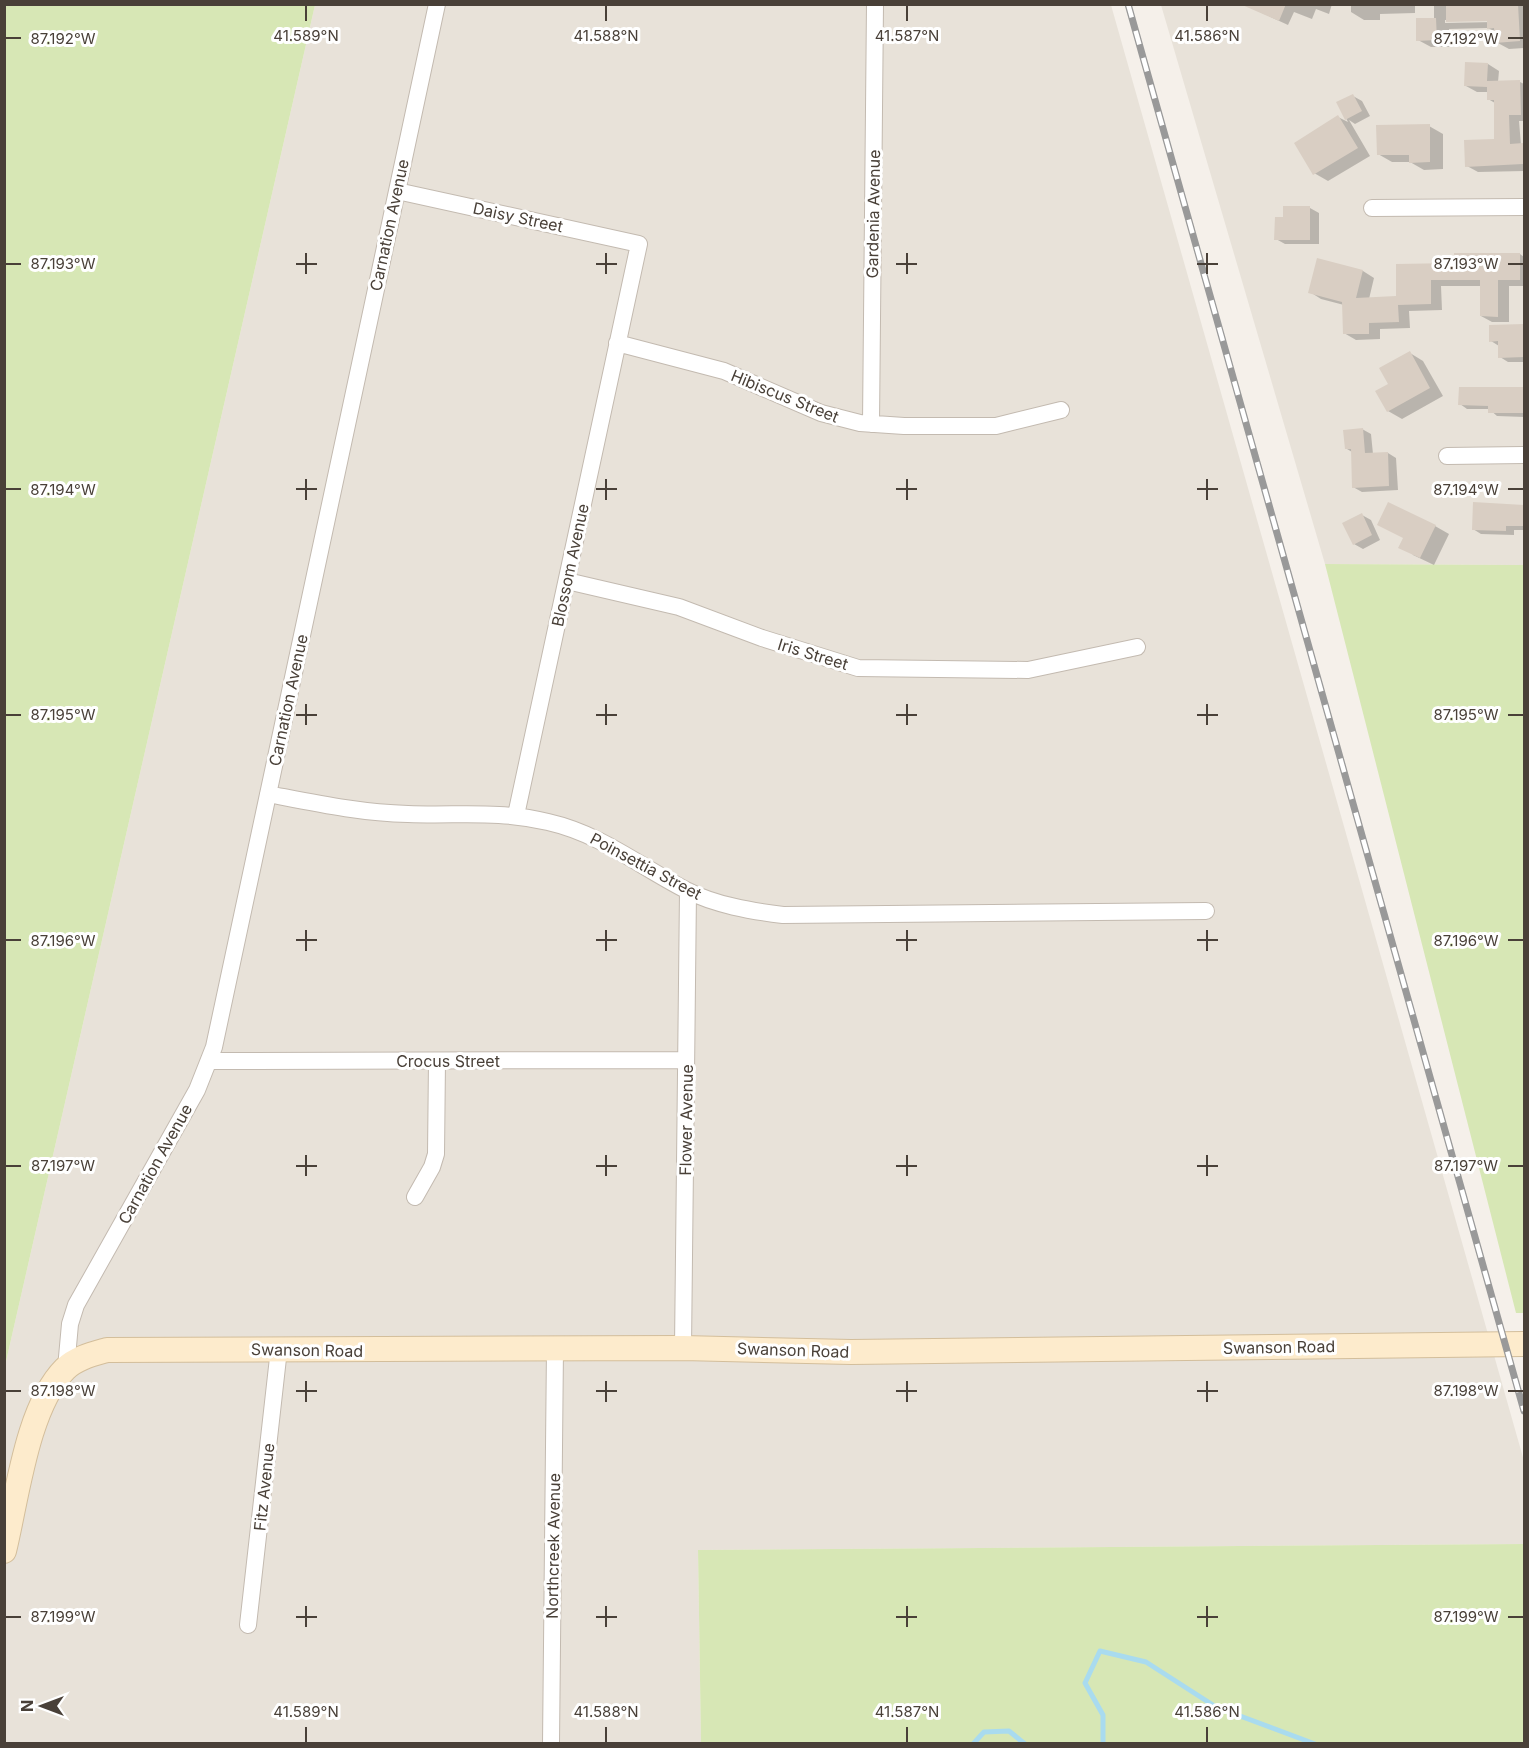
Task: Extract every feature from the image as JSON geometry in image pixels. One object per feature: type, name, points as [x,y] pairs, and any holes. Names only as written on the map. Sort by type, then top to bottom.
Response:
[{"type":"street","name":"Carnation Avenue","points":[[66,1368],[70,1324],[76,1305],[197,1090],[209,1061],[437,4]]},
{"type":"street","name":"Gardenia Avenue","points":[[871,424],[875,4]]},
{"type":"street","name":"Daisy Street","points":[[397,191],[639,244]]},
{"type":"street","points":[[1372,208],[1524,207]]},
{"type":"street","name":"Blossom Avenue","points":[[516,815],[639,244]]},
{"type":"street","name":"Hibiscus Street","points":[[617,343],[714,368],[821,413],[871,424],[996,426],[1061,410]]},
{"type":"street","points":[[1447,456],[1524,455]]},
{"type":"street","name":"Iris Street","points":[[567,581],[679,607],[762,638],[858,668],[1028,669],[1137,647]]},
{"type":"street","name":"Poinsettia Street","points":[[268,794],[324,805],[387,813],[516,815],[570,828],[602,840],[688,891],[748,909],[800,916],[1206,911]]},
{"type":"street","name":"Flower Avenue","points":[[683,1348],[688,891]]},
{"type":"street","name":"Crocus Street","points":[[209,1061],[686,1060]]},
{"type":"street","points":[[416,1197],[432,1167],[436,1154],[436,1061]]},
{"type":"street","name":"Swanson Road","points":[[66,1368],[92,1354],[121,1348],[683,1348],[873,1352],[1524,1344]]},
{"type":"street","name":"Northcreek Avenue","points":[[551,1743],[555,1348]]},
{"type":"street","name":"Fitz Avenue","points":[[249,1626],[279,1349]]},
{"type":"street","points":[[4,1551],[39,1411],[66,1368]]},
{"type":"shaded area","points":[[315,5],[1111,5],[1524,1461],[1524,1544],[698,1550],[701,1743],[5,1744],[5,1366]]},
{"type":"shaded area","points":[[1161,5],[1524,5],[1524,565],[1325,564]]},
{"type":"green space","points":[[4,5],[315,5],[5,1366]]},
{"type":"green space","points":[[1325,564],[1524,565],[1524,1313],[1516,1313]]},
{"type":"green space","points":[[1524,1544],[1524,1743],[701,1743],[698,1550]]},
{"type":"building","points":[[1240,4],[1286,4],[1279,21]]},
{"type":"building","points":[[1446,4],[1518,4],[1520,41],[1495,43],[1494,28],[1487,29],[1487,21],[1446,22]]},
{"type":"building","points":[[1416,18],[1436,18],[1437,40],[1416,41]]},
{"type":"building","points":[[1465,62],[1488,63],[1487,81],[1520,80],[1521,115],[1509,115],[1510,144],[1523,143],[1523,164],[1465,167],[1464,140],[1494,139],[1494,100],[1487,100],[1487,87],[1464,86]]},
{"type":"building","points":[[1353,94],[1362,111],[1345,120],[1336,102]]},
{"type":"building","points":[[1338,115],[1358,148],[1313,175],[1294,143]]},
{"type":"building","points":[[1430,124],[1430,162],[1409,163],[1409,155],[1377,155],[1376,125]]},
{"type":"building","points":[[1283,206],[1310,206],[1310,240],[1274,240],[1275,217],[1283,217]]},
{"type":"building","points":[[1454,253],[1520,253],[1520,280],[1498,280],[1498,317],[1480,316],[1480,280],[1431,280],[1431,304],[1398,305],[1399,322],[1369,323],[1369,334],[1343,334],[1342,302],[1308,293],[1317,258],[1363,270],[1356,298],[1396,296],[1396,264],[1454,263]]},
{"type":"building","points":[[1524,324],[1524,357],[1498,358],[1498,341],[1489,342],[1489,325]]},
{"type":"building","points":[[1410,351],[1430,388],[1387,412],[1375,391],[1388,384],[1379,368]]},
{"type":"building","points":[[1459,387],[1524,387],[1524,413],[1488,413],[1488,406],[1458,405]]},
{"type":"building","points":[[1363,428],[1365,453],[1388,452],[1389,486],[1352,488],[1351,449],[1345,449],[1343,430]]},
{"type":"building","points":[[1388,502],[1436,525],[1420,558],[1398,548],[1403,538],[1377,525]]},
{"type":"building","points":[[1473,502],[1524,505],[1524,526],[1506,526],[1506,531],[1472,530]]},
{"type":"building","points":[[1362,513],[1372,535],[1353,545],[1342,523]]},
{"type":"waterway","points":[[1103,1744],[1103,1715],[1085,1683],[1100,1651],[1146,1662],[1216,1707],[1315,1744]]},
{"type":"waterway","points":[[973,1744],[984,1732],[1009,1731],[1025,1744]]},
{"type":"railway","points":[[1128,4],[1524,1411]]}]
